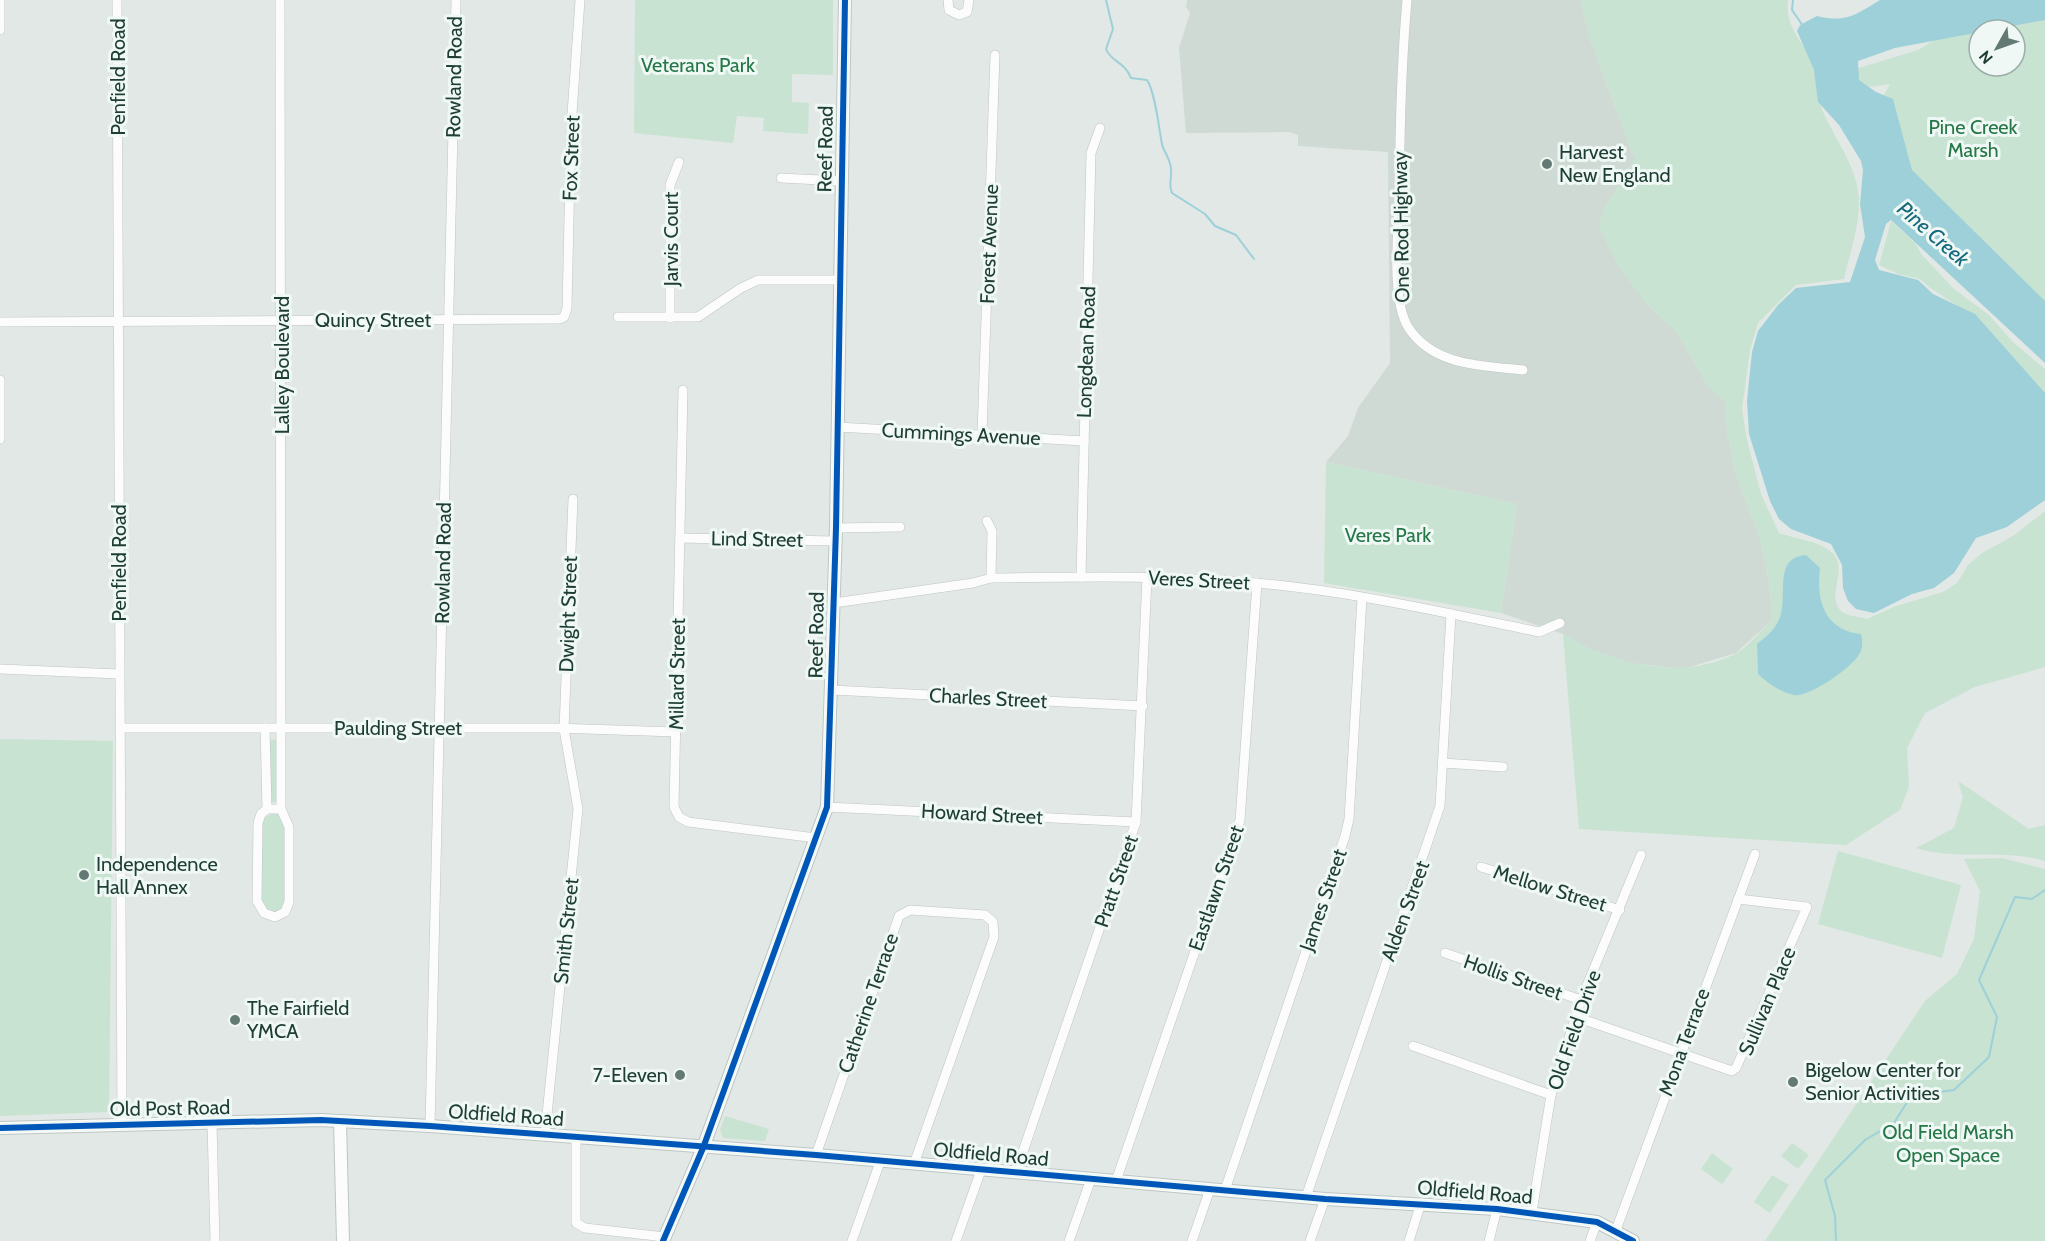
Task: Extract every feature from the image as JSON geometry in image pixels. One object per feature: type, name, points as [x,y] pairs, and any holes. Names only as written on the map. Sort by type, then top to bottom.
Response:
[{"type":"street","points":[[0,0],[0,30]]},
{"type":"street","name":"Penfield Road","points":[[117,0],[122,1125]]},
{"type":"street","name":"Lalley Boulevard","points":[[267,809],[261,814],[258,823],[257,901],[261,910],[271,916],[285,912],[289,902],[289,827],[281,809],[280,0]]},
{"type":"street","name":"Rowland Road","points":[[430,1126],[456,0]]},
{"type":"street","name":"Fox Street","points":[[564,316],[567,308],[571,128],[580,0]]},
{"type":"street","name":"Reef Road","points":[[664,1239],[703,1148],[827,807],[838,427],[845,0]]},
{"type":"street","points":[[948,0],[949,10],[959,15],[967,12],[969,0]]},
{"type":"street","name":"One Rod Highway","points":[[1407,0],[1402,60],[1398,239],[1400,303],[1409,327],[1421,340],[1448,359],[1460,363],[1523,370]]},
{"type":"street","name":"Forest Avenue","points":[[982,434],[995,55]]},
{"type":"street","name":"Longdean Road","points":[[1082,577],[1091,153],[1100,128]]},
{"type":"street","name":"Jarvis Court","points":[[670,318],[670,185],[679,162]]},
{"type":"street","points":[[781,178],[841,181]]},
{"type":"street","points":[[618,317],[698,317],[741,288],[758,280],[840,280]]},
{"type":"street","name":"Quincy Street","points":[[0,322],[554,320],[564,316]]},
{"type":"street","points":[[0,380],[0,439]]},
{"type":"street","name":"Millard Street","points":[[682,390],[674,807],[679,817],[688,822],[816,838]]},
{"type":"street","name":"Cummings Avenue","points":[[838,427],[1084,441]]},
{"type":"street","name":"Dwight Street","points":[[564,729],[573,499]]},
{"type":"street","points":[[987,521],[992,531],[991,578]]},
{"type":"street","name":"Lind Street","points":[[680,537],[835,535],[900,527]]},
{"type":"street","name":"Veres Street","points":[[834,603],[974,583],[991,578],[1148,577],[1257,583],[1362,598],[1539,632],[1560,623]]},
{"type":"street","name":"Pratt Street","points":[[1016,1173],[1136,822],[1148,577]]},
{"type":"street","name":"Eastlawn Street","points":[[1116,1181],[1240,820],[1257,583]]},
{"type":"street","name":"James Street","points":[[1225,1190],[1346,836],[1349,819],[1362,598]]},
{"type":"street","name":"Alden Street","points":[[1306,1197],[1416,875],[1431,840],[1440,806],[1451,614]]},
{"type":"street","points":[[0,669],[119,674]]},
{"type":"street","name":"Charles Street","points":[[832,690],[1143,706]]},
{"type":"street","name":"Paulding Street","points":[[120,728],[439,728],[676,732]]},
{"type":"street","points":[[265,728],[267,809],[281,809]]},
{"type":"street","name":"Smith Street","points":[[545,1134],[578,809],[564,729]]},
{"type":"street","points":[[1443,764],[1503,767]]},
{"type":"street","name":"Howard Street","points":[[827,807],[1136,822]]},
{"type":"street","name":"Mona Terrace","points":[[1616,1230],[1679,1053],[1755,854]]},
{"type":"street","name":"Old Field Drive","points":[[1532,1212],[1551,1095],[1581,1000],[1641,855]]},
{"type":"street","name":"Mellow Street","points":[[1481,867],[1620,910]]},
{"type":"street","name":"Sullivan Place","points":[[1576,1017],[1732,1071],[1740,1065],[1807,907],[1738,899]]},
{"type":"street","name":"Catherine Terrace","points":[[816,1155],[896,921],[902,913],[910,910],[985,915],[993,922],[994,937],[914,1164]]},
{"type":"street","name":"Hollis Street","points":[[1445,953],[1581,1000]]},
{"type":"street","points":[[1413,1046],[1551,1095]]},
{"type":"street","points":[[340,1121],[343,1241]]},
{"type":"street","name":"Oldfield Road","points":[[340,1121],[816,1155],[1325,1199],[1421,1203],[1532,1212],[1597,1222],[1633,1241]]},
{"type":"street","name":"Old Post Road","points":[[0,1128],[340,1121]]},
{"type":"street","points":[[212,1124],[215,1241]]},
{"type":"street","points":[[576,1137],[576,1223],[585,1228],[664,1239]]},
{"type":"street","points":[[852,1241],[880,1162]]},
{"type":"street","points":[[956,1241],[981,1170]]},
{"type":"street","points":[[1069,1241],[1090,1179]]},
{"type":"street","points":[[1192,1241],[1210,1189]]},
{"type":"street","points":[[1310,1241],[1325,1199]]},
{"type":"street","points":[[1409,1241],[1421,1203]]},
{"type":"street","points":[[1489,1241],[1497,1209]]},
{"type":"street","points":[[1590,1241],[1597,1222]]},
{"type":"shaded area","points":[[1187,0],[1581,0],[1588,33],[1632,153],[1637,156],[1602,213],[1646,303],[1676,331],[1708,386],[1726,401],[1727,431],[1736,475],[1760,539],[1769,581],[1772,620],[1736,653],[1683,669],[1630,663],[1586,648],[1563,634],[1501,613],[1517,504],[1326,462],[1348,436],[1358,408],[1390,363],[1388,152],[1298,146],[1298,135],[1289,132],[1186,133],[1179,48],[1190,13],[1186,7]]},
{"type":"green space","name":"Veterans Park","points":[[635,0],[833,0],[833,75],[792,74],[792,102],[809,103],[808,134],[763,131],[764,118],[737,116],[733,143],[634,133]]},
{"type":"green space","name":"Pine Creek Marsh","points":[[1581,0],[1788,0],[1788,11],[1794,31],[1829,77],[1918,50],[1938,38],[1967,31],[1967,78],[2027,78],[2027,18],[2045,14],[2045,309],[1906,171],[1878,106],[1890,84],[1862,88],[1819,102],[1847,158],[1858,190],[1856,228],[1844,279],[1796,285],[1758,323],[1750,350],[1742,409],[1747,440],[1761,494],[1779,533],[1817,544],[1835,556],[1839,570],[1836,601],[1838,608],[1844,613],[1867,619],[1896,606],[1943,592],[1957,583],[1968,565],[1982,553],[2013,536],[2045,511],[2045,667],[1975,687],[1925,713],[1907,748],[1909,787],[1900,810],[1846,845],[1579,829],[1563,634],[1582,645],[1625,661],[1670,667],[1693,666],[1714,662],[1735,654],[1750,643],[1772,620],[1769,581],[1760,539],[1736,475],[1727,431],[1725,402],[1708,386],[1676,331],[1646,303],[1619,267],[1599,228],[1602,213],[1636,156],[1632,153],[1588,33]]},
{"type":"green space","points":[[1891,221],[1915,243],[1922,255],[1954,289],[1989,315],[2013,342],[2045,369],[2045,395],[1973,316],[1920,279],[1898,274],[1879,265]]},
{"type":"green space","name":"Veres Park","points":[[1326,462],[1517,504],[1501,613],[1324,583]]},
{"type":"green space","points":[[0,739],[113,741],[109,1112],[0,1116]]},
{"type":"green space","points":[[274,739],[277,742],[277,799],[274,803],[270,801],[270,741]]},
{"type":"green space","points":[[1958,781],[2029,829],[2045,825],[2045,861],[2012,855],[1947,854],[1916,848],[1954,828],[1963,797]]},
{"type":"green space","points":[[271,814],[278,814],[285,822],[285,903],[280,910],[274,912],[268,911],[262,902],[262,825],[264,818]]},
{"type":"green space","points":[[1838,851],[1961,885],[1942,958],[1818,924]]},
{"type":"green space","name":"Old Field Marsh Open Space","points":[[2002,858],[2045,869],[2045,1241],[1765,1241],[1925,1001],[1957,974],[1974,939],[1980,891],[1964,859]]},
{"type":"green space","points":[[725,1116],[769,1129],[765,1141],[723,1138],[720,1130]]},
{"type":"green space","points":[[1792,1143],[1809,1155],[1798,1169],[1781,1156]]},
{"type":"green space","points":[[1712,1153],[1733,1169],[1722,1184],[1701,1169]]},
{"type":"green space","points":[[1772,1175],[1789,1185],[1770,1213],[1754,1202]]},
{"type":"water","points":[[1880,0],[2045,0],[2045,20],[2027,23],[2027,18],[1967,18],[1967,35],[1895,48],[1858,61],[1859,80],[1876,92],[1893,99],[1912,170],[2045,301],[2045,363],[1891,220],[1886,224],[1875,260],[1879,270],[1918,280],[1933,294],[1975,314],[2045,393],[2045,500],[2007,527],[1976,538],[1954,573],[1934,588],[1912,594],[1874,613],[1856,609],[1848,601],[1843,588],[1842,565],[1831,544],[1791,529],[1779,519],[1770,501],[1749,434],[1747,401],[1752,352],[1758,331],[1778,305],[1796,288],[1850,282],[1865,237],[1860,204],[1863,170],[1861,161],[1839,125],[1818,102],[1814,70],[1797,31],[1800,25],[1817,16],[1836,19],[1864,10]]},
{"type":"water","points":[[1806,555],[1820,568],[1821,602],[1825,612],[1838,626],[1861,634],[1862,645],[1854,661],[1838,674],[1809,692],[1794,695],[1774,687],[1758,674],[1757,644],[1772,631],[1780,619],[1784,577],[1789,562],[1796,557]]},
{"type":"waterway","points":[[1106,0],[1113,29],[1106,49],[1111,57],[1125,68],[1131,78],[1147,80],[1150,85],[1162,144],[1171,166],[1172,193],[1205,214],[1215,226],[1236,235],[1254,259]]},
{"type":"waterway","points":[[1793,0],[1792,10],[1803,26]]},
{"type":"waterway","name":"Pine Creek","points":[[1836,1241],[1835,1216],[1825,1180],[1865,1140],[1894,1123],[1911,1096],[1954,1090],[1989,1057],[1997,1017],[1979,980],[2015,897],[2032,899],[2045,890]]},
{"type":"cycle path","points":[[663,1241],[703,1148],[827,807],[836,528],[845,0]]},
{"type":"cycle path","points":[[0,1128],[321,1120],[430,1126],[816,1155],[1325,1199],[1497,1209],[1597,1222],[1633,1241]]},
{"type":"place","name":"Harvest New England","points":[[1547,164]]},
{"type":"place","name":"Independence Hall Annex","points":[[84,875]]},
{"type":"place","name":"The Fairfield YMCA","points":[[235,1020]]},
{"type":"place","name":"7-Eleven","points":[[680,1075]]},
{"type":"place","name":"Bigelow Center for Senior Activities","points":[[1793,1082]]}]
